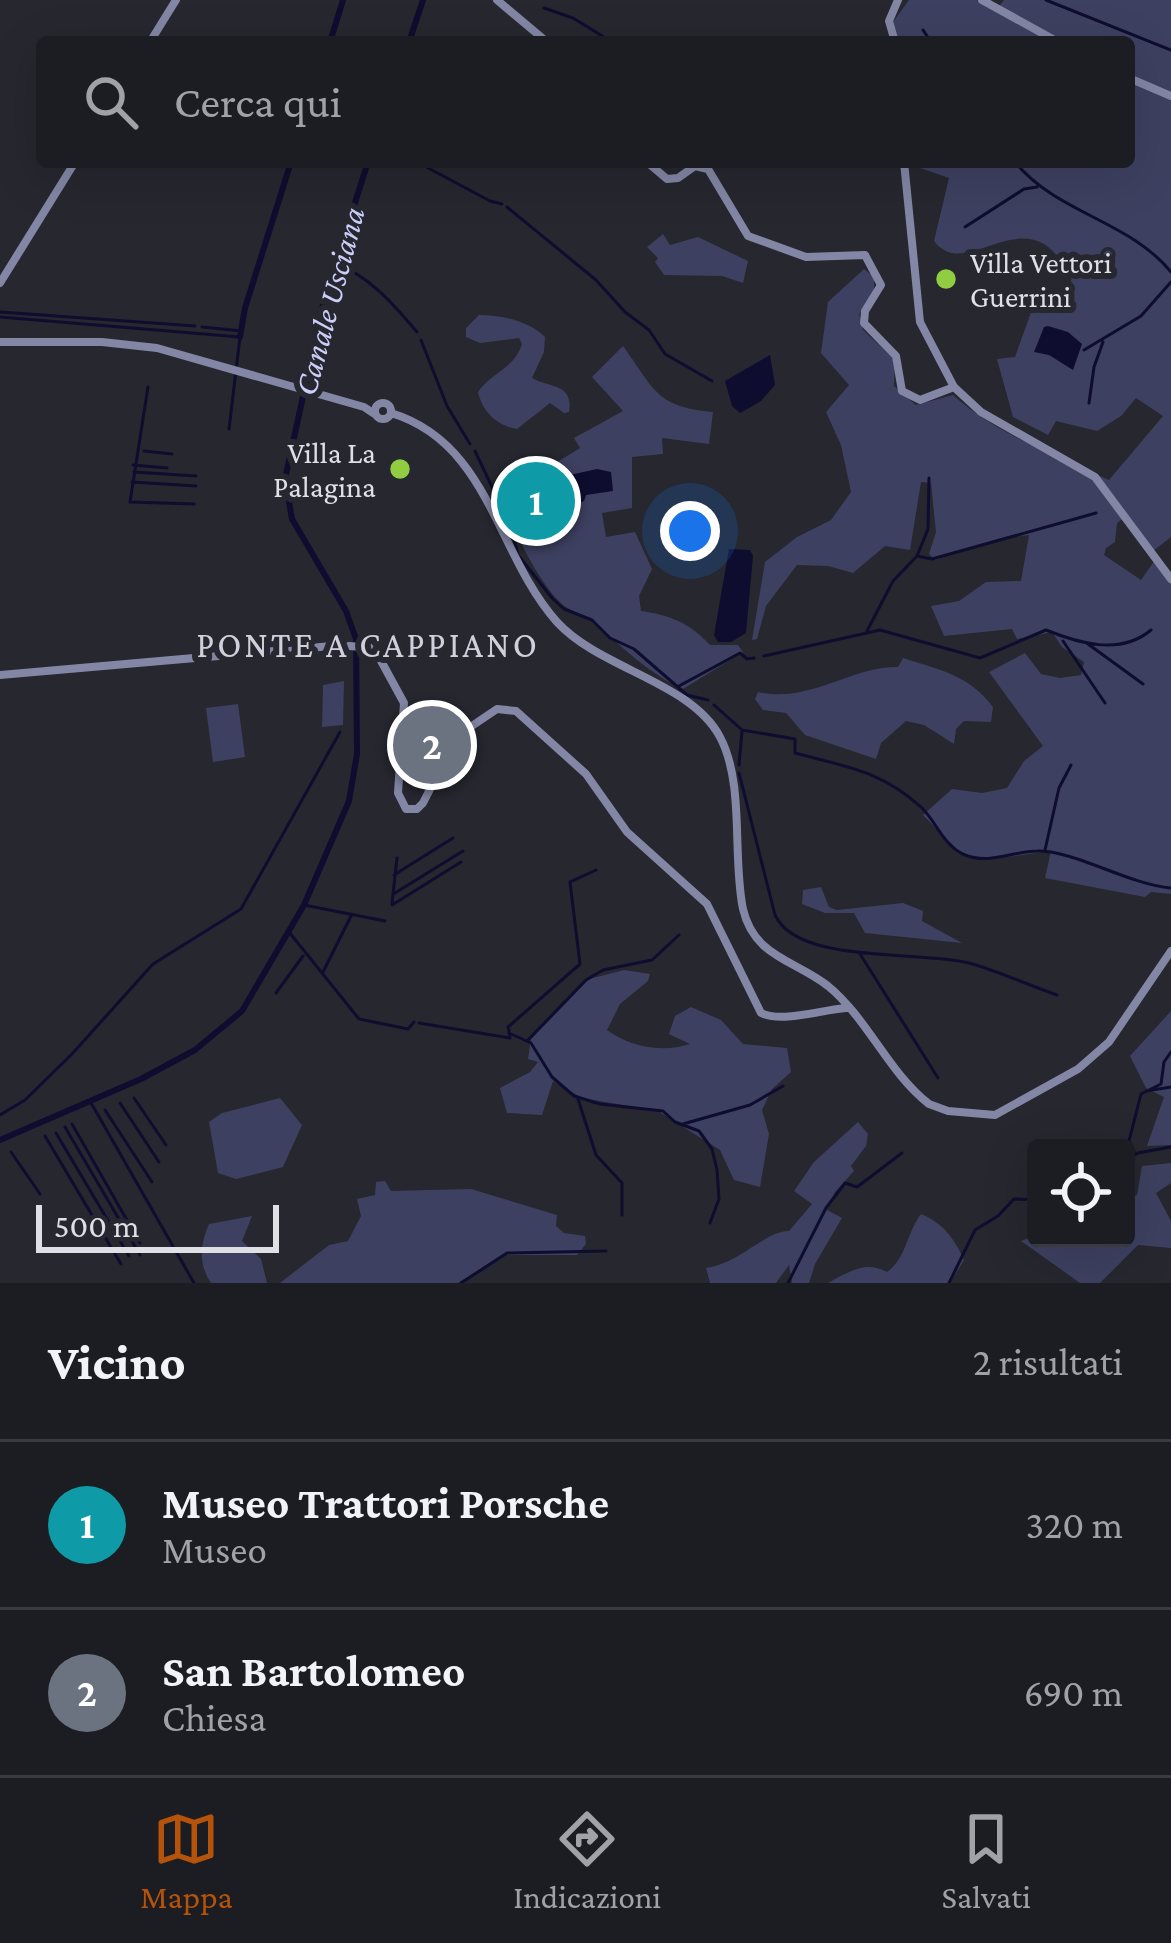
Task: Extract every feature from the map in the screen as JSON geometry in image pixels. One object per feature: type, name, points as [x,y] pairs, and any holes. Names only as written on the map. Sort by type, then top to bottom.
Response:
[{"type":"street","points":[[497,0],[540,36]]},
{"type":"street","points":[[893,36],[889,21],[898,0]]},
{"type":"street","points":[[982,0],[1047,36]]},
{"type":"street","points":[[154,36],[174,1]]},
{"type":"street","points":[[1135,81],[1171,96]]},
{"type":"street","points":[[0,283],[71,168]]},
{"type":"street","points":[[654,168],[667,179],[692,168]]},
{"type":"street","points":[[704,168],[756,241],[806,257],[865,255],[881,285],[865,311],[864,323],[896,356],[902,391],[920,400],[954,387]]},
{"type":"street","points":[[905,168],[920,322],[954,387],[981,412],[1101,482],[1171,579]]},
{"type":"street","points":[[0,342],[128,343],[376,410],[383,419],[391,413],[437,435],[462,460],[560,626],[594,652],[691,706],[718,733],[731,769],[745,916],[764,948],[825,984],[929,1104],[948,1111],[1002,1113],[1078,1070],[1101,1050],[1171,951]]},
{"type":"street","points":[[0,675],[332,646]]},
{"type":"street","points":[[349,646],[377,651],[404,704],[398,793],[406,809],[417,809],[423,803],[457,736],[488,713],[506,708],[516,711],[586,774],[627,832],[707,904],[761,1013],[784,1018],[844,1004]]},
{"type":"shaded area","points":[[909,0],[976,0],[997,9],[1004,0],[1171,0],[1171,537],[1153,551],[1171,576],[1171,894],[1151,892],[1145,897],[1045,878],[1051,851],[1000,858],[964,856],[923,815],[952,789],[982,793],[1007,788],[1024,761],[1043,746],[989,672],[1025,653],[1041,674],[1081,675],[1084,662],[1062,647],[1052,632],[1017,639],[1012,629],[944,636],[931,606],[959,601],[986,582],[1021,581],[1029,535],[998,539],[935,560],[929,554],[936,532],[931,483],[921,482],[910,550],[885,546],[853,573],[797,565],[766,606],[757,639],[752,640],[765,562],[797,537],[831,520],[851,492],[841,445],[826,412],[849,385],[821,353],[828,302],[864,269],[874,277],[874,293],[859,314],[863,330],[895,360],[894,386],[916,405],[953,395],[1008,433],[1109,480],[1163,416],[1136,398],[1121,416],[1097,431],[1056,421],[1048,435],[1013,417],[997,359],[1015,357],[1035,301],[1069,301],[1072,273],[1048,247],[1029,239],[957,254],[945,251],[934,241],[949,178],[920,168],[1135,168],[1135,36],[897,36],[893,22]],"holes":[[[1125,517],[1155,560],[1141,580],[1104,555],[1115,542],[1117,523]]]},
{"type":"shaded area","points":[[663,234],[670,245],[698,237],[748,261],[743,283],[722,276],[664,275],[655,262],[658,258],[647,247]]},
{"type":"shaded area","points":[[479,315],[514,320],[545,337],[532,378],[564,391],[569,412],[550,403],[517,429],[492,416],[478,392],[514,359],[522,344],[519,338],[480,343],[466,337],[466,328]]},
{"type":"shaded area","points":[[1048,326],[1068,332],[1082,344],[1073,370],[1034,352]]},
{"type":"shaded area","points":[[623,346],[668,401],[713,412],[709,444],[662,438],[663,454],[632,457],[632,508],[602,513],[606,537],[635,532],[652,569],[639,596],[641,611],[679,621],[710,645],[738,645],[743,652],[683,689],[562,604],[536,570],[517,533],[545,523],[536,513],[521,515],[518,507],[528,502],[522,485],[553,476],[551,466],[580,448],[574,438],[623,411],[592,377]]},
{"type":"shaded area","points":[[770,355],[775,385],[761,401],[740,413],[732,406],[725,381]]},
{"type":"shaded area","points":[[597,469],[611,472],[613,491],[586,495],[584,501],[550,514],[538,482]]},
{"type":"shaded area","points":[[729,549],[750,550],[753,556],[746,633],[731,642],[718,642],[714,635]]},
{"type":"shaded area","points":[[903,658],[953,675],[974,688],[993,707],[991,722],[964,721],[956,729],[954,744],[924,725],[906,721],[881,743],[876,759],[805,735],[786,713],[763,710],[755,699],[758,692],[795,693],[863,672],[898,667]]},
{"type":"shaded area","points":[[344,681],[343,725],[322,727],[323,685]]},
{"type":"shaded area","points":[[238,704],[245,757],[213,762],[206,708]]},
{"type":"shaded area","points":[[821,887],[829,907],[903,903],[923,911],[922,921],[962,943],[865,933],[854,913],[825,913],[802,904],[803,890]]},
{"type":"shaded area","points":[[624,970],[650,974],[620,1004],[607,1030],[626,1041],[657,1048],[690,1044],[669,1034],[675,1016],[691,1007],[721,1020],[743,1044],[787,1048],[791,1072],[772,1089],[762,1110],[769,1134],[760,1187],[734,1180],[720,1150],[658,1111],[582,1098],[553,1081],[542,1115],[507,1113],[500,1088],[530,1072],[538,1062],[528,1059],[531,1039],[589,979]]},
{"type":"shaded area","points":[[1171,1011],[1171,1145],[1147,1146],[1164,1097],[1146,1088],[1130,1056]]},
{"type":"shaded area","points":[[280,1098],[302,1125],[283,1167],[236,1179],[218,1173],[209,1122],[222,1113]]},
{"type":"shaded area","points":[[858,1122],[868,1134],[866,1146],[827,1210],[842,1218],[809,1283],[792,1283],[789,1265],[776,1283],[710,1283],[706,1268],[789,1231],[812,1204],[794,1191],[814,1162]]},
{"type":"shaded area","points":[[1171,1163],[1171,1183],[1156,1193],[1171,1221],[1171,1248],[1138,1245],[1100,1283],[1080,1283],[1029,1247],[1135,1247],[1135,1196],[1142,1166]]},
{"type":"shaded area","points":[[385,1181],[391,1191],[471,1189],[557,1215],[556,1226],[564,1233],[585,1236],[586,1244],[577,1255],[503,1255],[458,1283],[280,1283],[329,1245],[348,1241],[361,1216],[357,1199],[375,1195],[376,1182]]},
{"type":"shaded area","points":[[921,1214],[947,1232],[964,1260],[950,1283],[828,1283],[864,1267],[887,1272]]},
{"type":"shaded area","points":[[252,1216],[242,1241],[261,1259],[267,1283],[211,1283],[202,1254],[209,1224]]},
{"type":"waterway","points":[[332,36],[343,0]]},
{"type":"waterway","name":"Canale Usciana","points":[[411,36],[423,0]]},
{"type":"waterway","points":[[1046,0],[1171,50]]},
{"type":"waterway","points":[[544,8],[602,36]]},
{"type":"waterway","points":[[923,30],[927,36]]},
{"type":"waterway","points":[[240,337],[289,168]]},
{"type":"waterway","points":[[0,1140],[141,1079],[195,1050],[242,1011],[304,905],[349,801],[357,754],[356,639],[346,611],[292,519],[285,479],[325,296],[366,168]]},
{"type":"waterway","points":[[428,168],[502,204]]},
{"type":"waterway","points":[[1021,168],[1051,194],[1135,240],[1171,272]]},
{"type":"waterway","points":[[965,227],[1024,189],[1037,187]]},
{"type":"waterway","points":[[507,207],[596,280],[649,330],[665,354],[712,381]]},
{"type":"waterway","points":[[335,264],[370,283],[417,332]]},
{"type":"waterway","points":[[1084,350],[1141,316],[1171,282]]},
{"type":"waterway","points":[[0,312],[195,326]]},
{"type":"waterway","points":[[0,317],[240,337],[229,429]]},
{"type":"waterway","points":[[202,327],[242,331]]},
{"type":"waterway","points":[[421,340],[447,406],[470,444]]},
{"type":"waterway","points":[[1089,403],[1103,342]]},
{"type":"waterway","points":[[148,387],[130,502],[194,504]]},
{"type":"waterway","points":[[144,451],[172,454]]},
{"type":"waterway","points":[[475,451],[511,527],[518,555],[552,598],[634,649],[687,695],[708,700]]},
{"type":"waterway","points":[[133,465],[167,468]]},
{"type":"waterway","points":[[134,472],[196,476]]},
{"type":"waterway","points":[[867,631],[893,581],[917,556],[928,529],[929,478]]},
{"type":"waterway","points":[[132,482],[196,486]]},
{"type":"waterway","points":[[917,556],[932,559],[1096,513]]},
{"type":"waterway","points":[[764,656],[880,630],[980,658],[1046,630],[1099,645],[1126,643],[1151,630]]},
{"type":"waterway","points":[[1063,641],[1105,703]]},
{"type":"waterway","points":[[1088,644],[1143,684]]},
{"type":"waterway","points":[[679,686],[740,653],[754,658]]},
{"type":"waterway","points":[[714,705],[741,729]]},
{"type":"waterway","points":[[742,730],[795,739],[795,753],[862,771],[891,785],[921,807],[951,846],[965,855],[983,859],[1052,852],[1171,888]]},
{"type":"waterway","points":[[739,765],[742,731]]},
{"type":"waterway","points":[[0,1115],[25,1100],[72,1054],[153,964],[241,909],[340,732]]},
{"type":"waterway","points":[[1045,850],[1059,788],[1071,765]]},
{"type":"waterway","points":[[739,773],[775,915],[788,931],[834,949],[969,963],[1057,995]]},
{"type":"waterway","points":[[394,875],[453,838]]},
{"type":"waterway","points":[[395,893],[463,851]]},
{"type":"waterway","points":[[392,903],[397,858]]},
{"type":"waterway","points":[[392,905],[461,862]]},
{"type":"waterway","points":[[509,1031],[580,964],[570,882],[596,870]]},
{"type":"waterway","points":[[304,905],[385,921]]},
{"type":"waterway","points":[[323,972],[351,916]]},
{"type":"waterway","points":[[289,932],[359,1019],[408,1029],[414,1022]]},
{"type":"waterway","points":[[528,1040],[586,980],[603,970],[652,960],[679,935]]},
{"type":"waterway","points":[[860,954],[938,1078]]},
{"type":"waterway","points":[[276,993],[303,956]]},
{"type":"waterway","points":[[419,1023],[510,1038],[509,1033],[531,1043],[552,1077],[574,1096],[663,1111],[675,1122],[699,1131],[712,1149],[717,1170],[719,1199],[710,1223]]},
{"type":"waterway","points":[[1130,1139],[1141,1094],[1161,1084],[1164,1062],[1171,1052]]},
{"type":"waterway","points":[[683,1124],[750,1105],[783,1086]]},
{"type":"waterway","points":[[1146,1091],[1171,1087]]},
{"type":"waterway","points":[[134,1098],[166,1145]]},
{"type":"waterway","points":[[578,1099],[596,1155],[622,1183],[622,1215]]},
{"type":"waterway","points":[[90,1101],[194,1283]]},
{"type":"waterway","points":[[120,1103],[159,1162]]},
{"type":"waterway","points":[[105,1110],[152,1182]]},
{"type":"waterway","points":[[72,1124],[140,1243]]},
{"type":"waterway","points":[[65,1127],[140,1255]]},
{"type":"waterway","points":[[56,1133],[129,1256]]},
{"type":"waterway","points":[[45,1136],[121,1264]]},
{"type":"waterway","points":[[1135,1155],[1171,1147]]},
{"type":"waterway","points":[[11,1152],[40,1194]]},
{"type":"waterway","points":[[788,1283],[826,1208],[845,1183],[857,1187],[902,1153]]},
{"type":"waterway","points":[[949,1283],[975,1230],[1014,1199],[1027,1200]]},
{"type":"waterway","points":[[461,1283],[507,1253],[606,1251]]},
{"type":"place","name":"Villa Vettori Guerrini","points":[[946,279]]},
{"type":"place","name":"Villa La Palagina","points":[[400,469]]},
{"type":"place","name":"Museo Trattori Porsche","points":[[536,501]]},
{"type":"place","name":"San Bartolomeo","points":[[432,745]]},
{"type":"district","name":"PONTE A CAPPIANO","points":[[368,645]]}]
